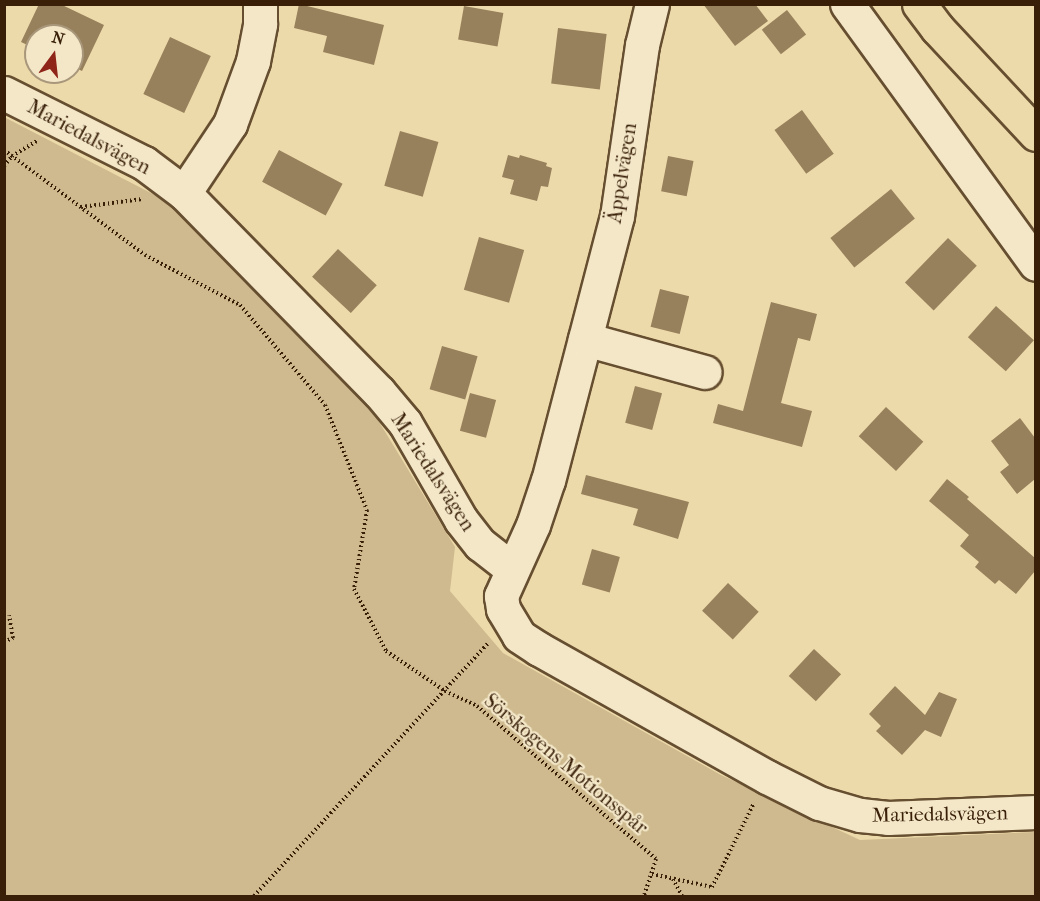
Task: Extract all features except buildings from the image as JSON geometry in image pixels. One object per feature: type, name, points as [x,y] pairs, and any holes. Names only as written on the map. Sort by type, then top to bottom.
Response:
[{"type":"main road","points":[[919,4],[937,28],[1035,134]]},
{"type":"street","points":[[184,193],[230,124],[253,61],[260,24],[260,4]]},
{"type":"street","name":"Äppelvägen","points":[[512,569],[533,525],[548,480],[617,216],[642,45],[652,4]]},
{"type":"street","points":[[847,4],[1035,264]]},
{"type":"street","name":"Mariedalsvägen","points":[[4,93],[144,163],[184,193],[379,392],[405,423],[461,520],[480,544],[512,569]]},
{"type":"street","points":[[585,339],[705,372]]},
{"type":"street","points":[[508,620],[501,596],[512,569]]},
{"type":"street","name":"Mariedalsvägen","points":[[508,620],[519,636],[539,649],[767,777],[819,802],[860,815],[888,818],[1035,812]]},
{"type":"path","name":"Sörskogens Motionsspår","points":[[4,150],[145,255],[240,304],[325,405],[367,510],[354,589],[386,651],[446,691],[477,706],[656,859],[652,874]]},
{"type":"path","points":[[80,207],[184,193]]},
{"type":"path","points":[[4,642],[13,638],[9,615]]},
{"type":"path","points":[[254,897],[446,691],[508,620]]},
{"type":"path","points":[[644,897],[652,874],[711,887],[767,777]]},
{"type":"path","points":[[673,878],[682,897]]},
{"type":"shaded area","points":[[4,117],[176,206],[367,402],[455,547],[450,591],[503,653],[721,775],[860,840],[1035,832],[1035,896],[5,896]]}]
